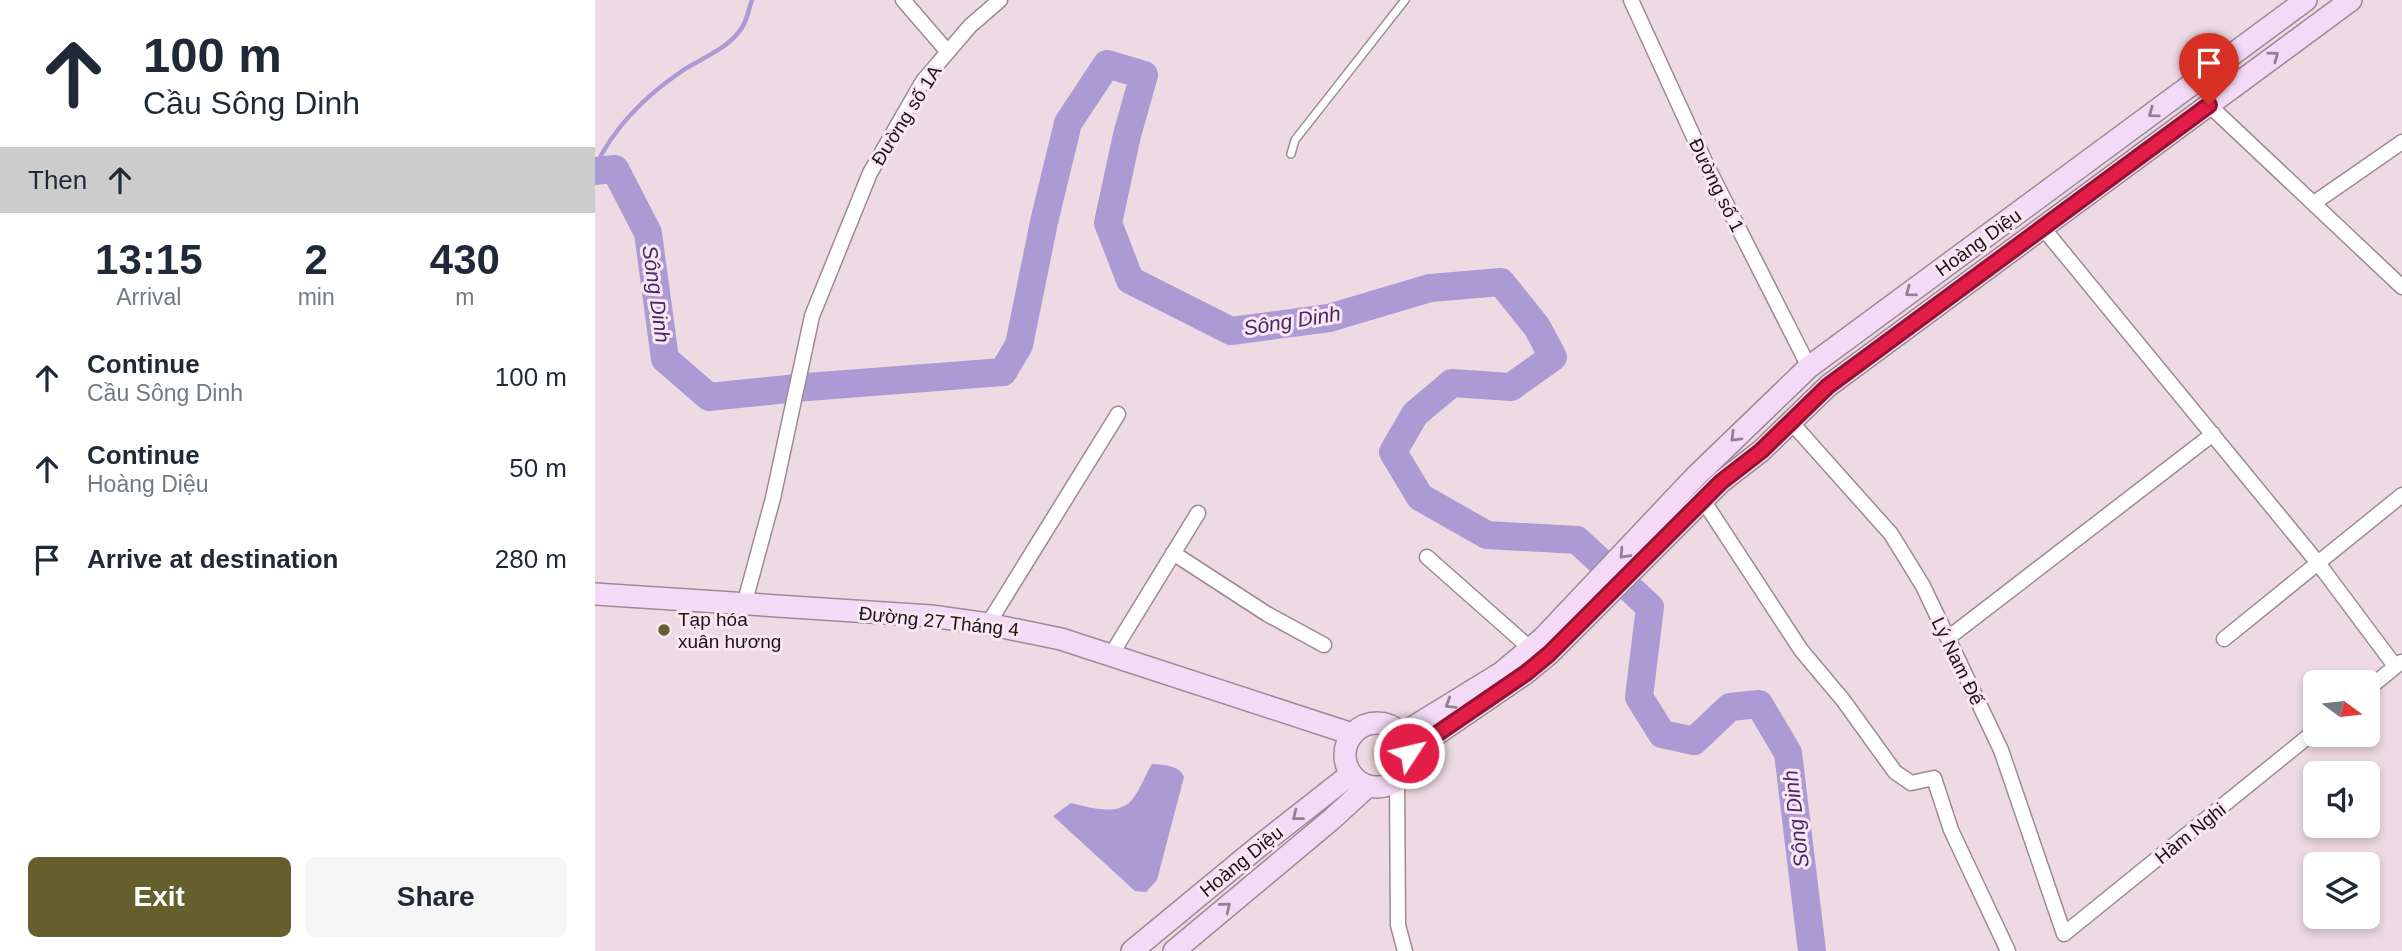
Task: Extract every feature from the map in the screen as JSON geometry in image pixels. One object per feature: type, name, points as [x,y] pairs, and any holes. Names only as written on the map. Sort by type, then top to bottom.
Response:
[{"type":"main road","name":"Hoàng Diệu","points":[[1675,514],[1740,432],[1809,367],[2306,0]]},
{"type":"main road","name":"Hoàng Diệu","points":[[1675,514],[1703,500],[1721,482],[1761,451],[1828,386],[2351,0]]},
{"type":"main road","points":[[2046,192],[2062,213]]},
{"type":"main road","points":[[1406,743],[1526,673],[1675,514]]},
{"type":"main road","name":"Đường 27 Tháng 4","points":[[595,594],[931,617],[988,624],[1061,639],[1352,734]]},
{"type":"main road","points":[[1406,743],[1586,607]]},
{"type":"main road","points":[[1377,722],[1395,727],[1406,743],[1409,763],[1397,780],[1388,785],[1359,780],[1346,764],[1345,754],[1352,734],[1359,727],[1377,722]]},
{"type":"main road","name":"Hoàng Diệu","points":[[1132,951],[1359,780]]},
{"type":"main road","name":"Hoàng Diệu","points":[[1174,951],[1323,827],[1359,780]]},
{"type":"street","points":[[903,0],[947,51]]},
{"type":"street","name":"Đường số 1A","points":[[744,605],[790,426],[812,316],[870,173],[923,81],[947,51],[1000,0]]},
{"type":"street","name":"Đường số 1","points":[[1631,0],[1707,166],[1809,367]]},
{"type":"street","points":[[2209,105],[2402,287]]},
{"type":"street","points":[[2314,203],[2402,142]]},
{"type":"street","points":[[2043,228],[2399,664],[2380,679]]},
{"type":"street","points":[[988,624],[1118,414]]},
{"type":"street","name":"Lý Nam Đế","points":[[1791,422],[1891,534],[1923,586],[2001,750],[2064,934]]},
{"type":"street","points":[[1948,638],[2213,434]]},
{"type":"street","points":[[2224,639],[2402,495]]},
{"type":"street","points":[[1703,500],[1801,650],[1843,700],[1895,772],[1911,783],[1934,778],[1951,830],[2008,951]]},
{"type":"street","points":[[1111,655],[1199,513]]},
{"type":"street","points":[[1173,553],[1267,614],[1324,645]]},
{"type":"street","points":[[1427,557],[1531,649]]},
{"type":"street","name":"Hàm Nghi","points":[[2064,934],[2303,741]]},
{"type":"street","points":[[1397,780],[1398,925],[1405,951]]},
{"type":"lane","points":[[1290,154],[1295,140],[1405,0]]},
{"type":"shaded area","points":[[1385,741],[1394,745],[1398,754],[1394,763],[1385,767],[1376,763],[1372,754],[1376,745]]},
{"type":"shaded area","points":[[1152,764],[1175,768],[1184,777],[1157,880],[1146,892],[1135,891],[1053,816],[1071,803],[1109,810],[1124,806],[1136,794]]},
{"type":"waterway","points":[[595,167],[611,139],[643,102],[682,71],[731,41],[744,23],[752,0]]},
{"type":"waterway","name":"Sông Dinh","points":[[595,171],[615,169],[648,233],[665,359],[709,397],[1003,372],[1019,345],[1068,123],[1107,64],[1144,75],[1127,135],[1108,223],[1130,280],[1231,331],[1329,318],[1430,288],[1501,282],[1537,327],[1553,357],[1511,387],[1452,383],[1415,414],[1393,452],[1420,497],[1487,535],[1577,540],[1650,607],[1639,697],[1662,734],[1694,741],[1730,707],[1759,704],[1788,753],[1812,951]]},
{"type":"place","name":"Tạp hóa xuân hương","points":[[664,630]]},
{"type":"route","points":[[1409,753],[1526,673],[1549,654],[1721,482],[1761,451],[1828,386],[2209,105]]}]
